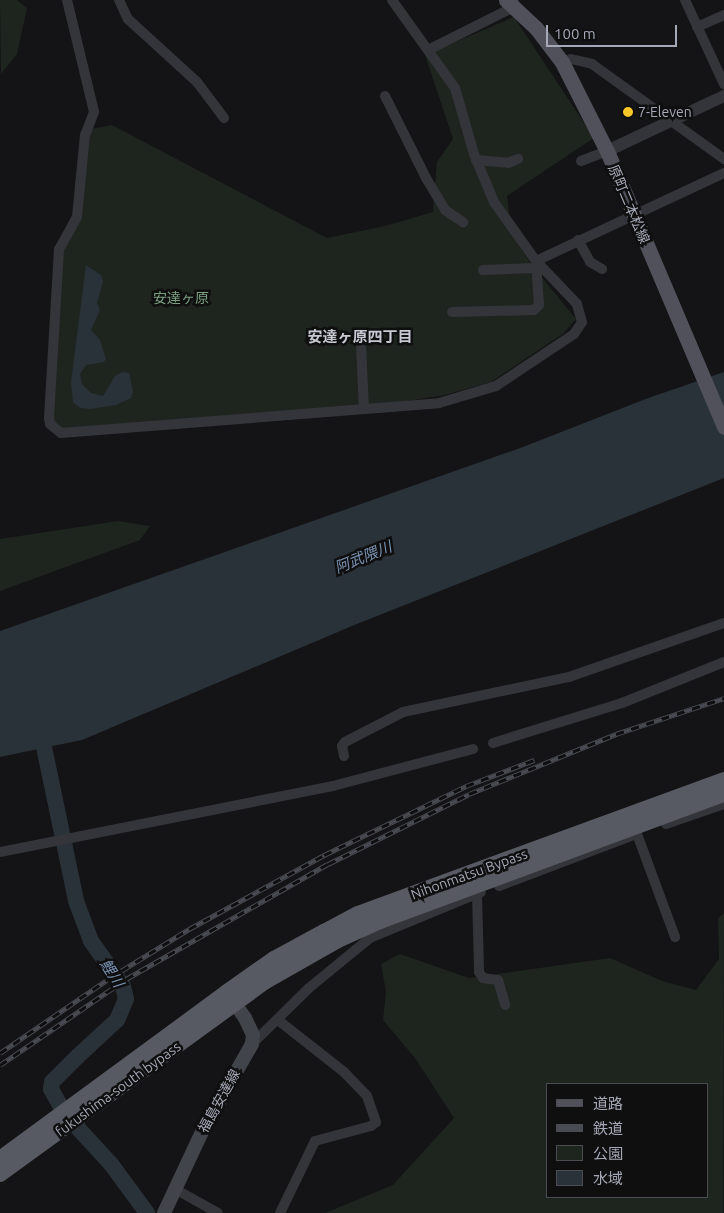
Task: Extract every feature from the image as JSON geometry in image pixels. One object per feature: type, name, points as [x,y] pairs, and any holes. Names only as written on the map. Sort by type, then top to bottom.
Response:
[{"type":"highway","name":"Nihonmatsu Bypass","points":[[231,998],[274,959],[358,914],[724,780]]},
{"type":"highway","name":"Nihonmatsu Bypass","points":[[231,998],[299,961],[380,921],[724,794]]},
{"type":"highway","name":"fukushima-south bypass","points":[[0,1174],[83,1107],[231,998]]},
{"type":"highway","name":"fukushima-south bypass","points":[[0,1159],[83,1107]]},
{"type":"main road","name":"原町二本松線","points":[[511,2],[545,38],[562,62],[607,151],[724,427]]},
{"type":"main road","points":[[231,998],[253,1035],[252,1044]]},
{"type":"main road","name":"福島安達線","points":[[166,1209],[228,1081],[252,1044]]},
{"type":"street","points":[[67,0],[94,112],[85,135],[77,217],[59,249],[50,424],[62,433],[439,403],[496,386],[574,334],[582,322],[581,309],[536,265],[494,202],[476,160],[456,88],[430,49],[392,0]]},
{"type":"street","points":[[119,0],[128,19],[197,82],[224,118]]},
{"type":"street","points":[[685,0],[724,84]]},
{"type":"street","points":[[430,49],[511,2]]},
{"type":"street","points":[[697,27],[724,14]]},
{"type":"street","points":[[562,62],[571,59],[592,64],[724,159]]},
{"type":"street","points":[[385,96],[426,178],[446,210],[463,222]]},
{"type":"street","points":[[581,161],[672,122],[724,96]]},
{"type":"street","points":[[476,160],[508,163],[518,159]]},
{"type":"street","points":[[484,270],[536,265],[578,240],[724,173]]},
{"type":"street","points":[[578,240],[590,262],[602,269]]},
{"type":"street","points":[[452,312],[534,310],[539,305],[536,265]]},
{"type":"street","points":[[361,344],[364,409]]},
{"type":"street","points":[[344,756],[342,746],[345,742],[403,712],[569,677],[724,623]]},
{"type":"street","points":[[492,743],[622,703],[724,662]]},
{"type":"street","points":[[0,852],[333,786],[473,749]]},
{"type":"street","points":[[252,1044],[309,988],[370,938],[477,894],[637,834],[724,804]]},
{"type":"street","points":[[637,834],[675,938]]},
{"type":"street","points":[[477,894],[480,972],[483,978],[498,980],[505,1005]]},
{"type":"street","points":[[278,1020],[350,1078],[367,1096],[376,1122],[371,1126],[315,1141],[280,1213]]},
{"type":"street","points":[[175,1189],[218,1213]]},
{"type":"green space","points":[[0,0],[17,0],[27,8],[17,54],[1,74]]},
{"type":"green space","name":"安達ヶ原","points":[[514,17],[594,138],[507,196],[512,235],[531,264],[576,319],[564,333],[491,382],[445,395],[388,404],[65,431],[53,420],[62,252],[80,213],[91,129],[112,125],[327,238],[385,226],[433,212],[437,162],[453,139],[425,55]]},
{"type":"green space","points":[[118,521],[150,526],[140,540],[0,591],[0,539]]},
{"type":"green space","points":[[724,913],[723,1213],[325,1213],[393,1185],[454,1118],[415,1058],[383,1020],[386,992],[381,964],[400,954],[469,978],[610,958],[662,981],[696,990],[719,959],[718,918]]},
{"type":"water","points":[[86,265],[101,275],[103,281],[97,303],[100,310],[91,330],[100,340],[106,359],[104,362],[86,365],[80,374],[82,384],[91,393],[103,396],[115,376],[122,372],[129,373],[133,391],[131,398],[116,405],[91,409],[80,408],[73,402],[71,382]]},
{"type":"water","name":"阿武隈川","points":[[724,372],[724,478],[352,626],[82,740],[0,757],[0,631],[523,447],[648,398]]},
{"type":"waterway","name":"鯉川","points":[[40,728],[76,901],[91,941],[123,986],[126,999],[117,1020],[52,1082],[51,1089],[65,1114],[111,1164],[147,1213]]},
{"type":"railway","points":[[0,1065],[126,979],[328,864],[469,794],[616,734],[724,698]]},
{"type":"railway","points":[[0,1053],[108,979],[189,929],[324,855],[466,786],[534,760]]},
{"type":"place","name":"7-Eleven","points":[[628,112]]},
{"type":"district","name":"安達ヶ原四丁目","points":[[360,337]]}]
